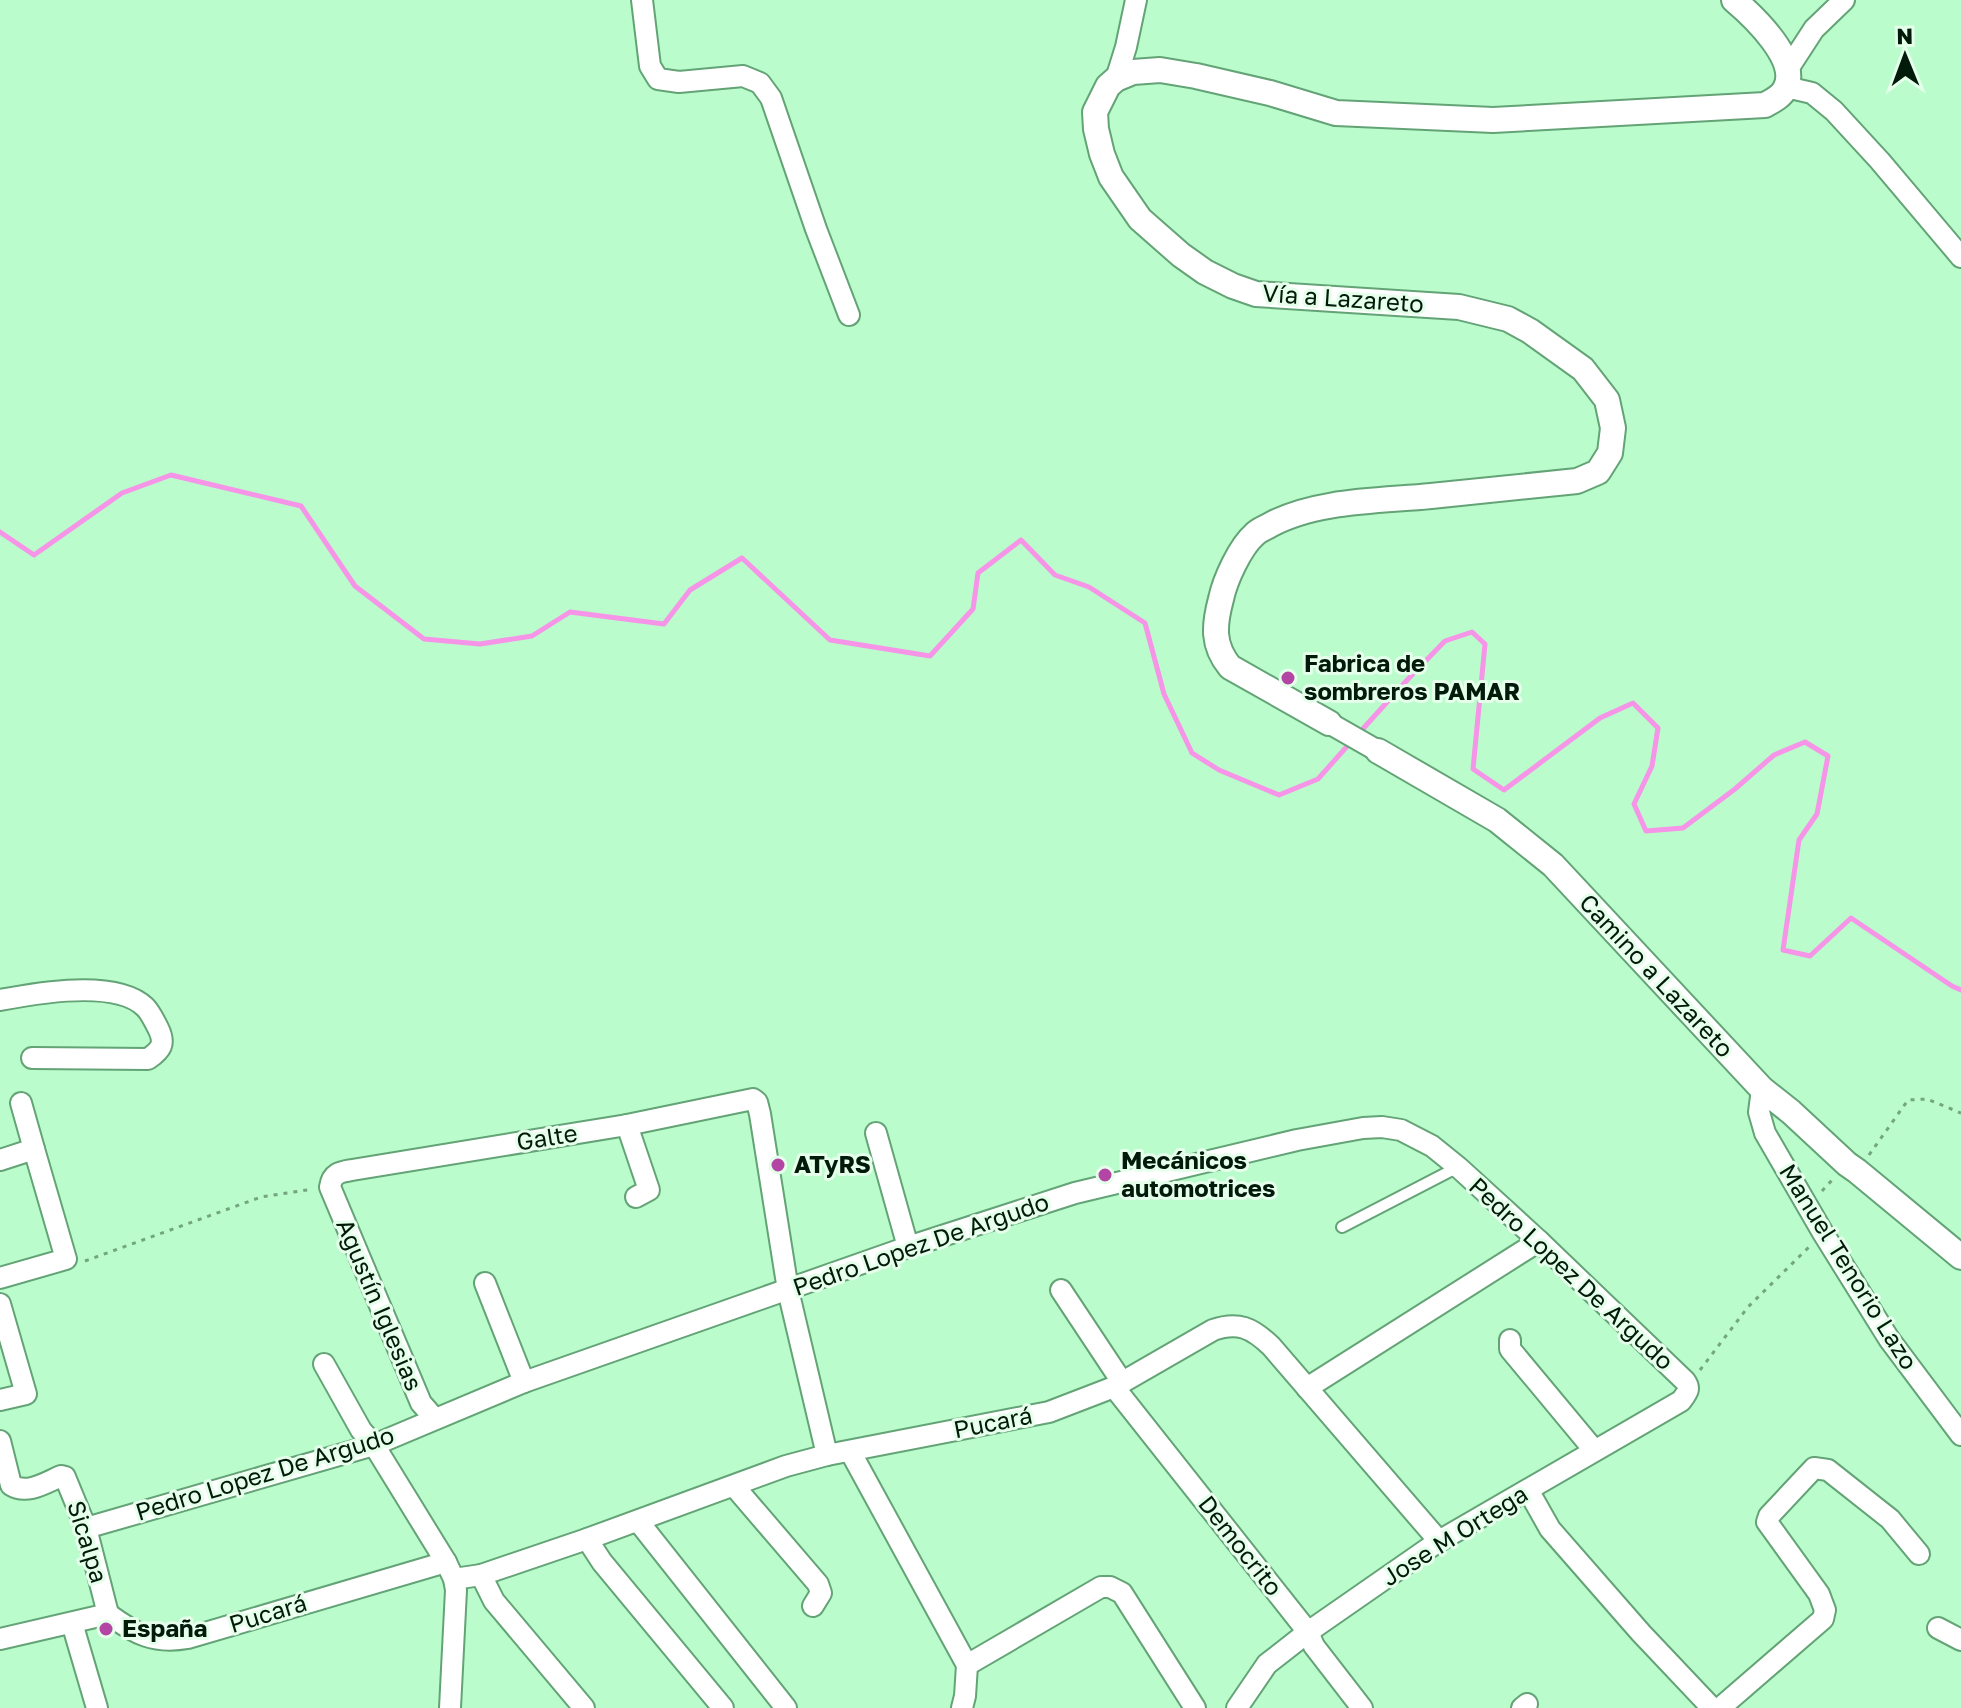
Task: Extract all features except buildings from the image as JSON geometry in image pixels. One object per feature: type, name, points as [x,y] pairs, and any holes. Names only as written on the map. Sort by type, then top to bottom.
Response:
[{"type":"street","points":[[642,0],[650,66],[658,79],[679,82],[743,76],[760,83],[771,98],[849,315]]},
{"type":"street","points":[[1116,79],[1136,0]]},
{"type":"street","points":[[1734,0],[1757,20],[1776,46],[1787,78],[1834,111],[1961,257]]},
{"type":"street","points":[[1116,79],[1133,72],[1160,70],[1270,93],[1336,113],[1493,120],[1765,105],[1777,98],[1814,29],[1844,0]]},
{"type":"street","name":"Vía a Lazareto","points":[[1116,79],[1108,86],[1095,112],[1096,129],[1111,177],[1140,219],[1205,272],[1256,294],[1459,307],[1508,319],[1583,369],[1607,400],[1613,428],[1610,453],[1598,472],[1577,481],[1334,506],[1284,518],[1256,532],[1236,562],[1222,593],[1215,621],[1221,656],[1230,667],[1329,723]]},
{"type":"street","name":"Camino a Lazareto","points":[[1329,723],[1497,820],[1553,865],[1762,1089],[1961,1257]]},
{"type":"street","points":[[0,1000],[40,992],[82,990],[122,995],[144,1006],[161,1034],[159,1052],[148,1059],[32,1058]]},
{"type":"street","name":"Manuel Tenorio Lazo","points":[[1762,1089],[1759,1112],[1765,1133],[1889,1339],[1961,1435]]},
{"type":"street","name":"Galte","points":[[330,1187],[335,1175],[352,1170],[627,1125],[753,1099],[757,1102],[788,1290],[827,1455]]},
{"type":"street","points":[[0,1278],[66,1259],[21,1103]]},
{"type":"street","points":[[627,1125],[649,1190],[636,1197]]},
{"type":"street","name":"Pedro Lopez De Argudo","points":[[86,1528],[374,1445],[524,1382],[908,1247],[1075,1193],[1297,1140],[1363,1128],[1401,1130],[1432,1146],[1539,1241],[1688,1386]]},
{"type":"street","points":[[876,1133],[908,1247]]},
{"type":"street","points":[[0,1160],[34,1149]]},
{"type":"street","name":"Agustín Iglesias","points":[[330,1187],[421,1403],[435,1419]]},
{"type":"street","points":[[1307,1388],[1539,1241]]},
{"type":"street","points":[[485,1283],[524,1382]]},
{"type":"street","name":"Democrito","points":[[1061,1290],[1118,1384],[1308,1632],[1314,1646],[1362,1708]]},
{"type":"street","points":[[0,1304],[26,1394],[0,1400]]},
{"type":"street","name":"Pucará","points":[[108,1614],[141,1635],[172,1641],[450,1570],[481,1575],[786,1466],[827,1455],[1049,1412],[1118,1384],[1229,1324],[1259,1335],[1439,1541]]},
{"type":"street","points":[[1510,1340],[1510,1349],[1594,1450]]},
{"type":"street","points":[[324,1364],[361,1430],[374,1445],[450,1570],[456,1590],[450,1708]]},
{"type":"street","name":"Jose M Ortega","points":[[1237,1708],[1267,1664],[1308,1632],[1439,1541],[1681,1401],[1688,1392],[1688,1386]]},
{"type":"street","name":"Sicalpa","points":[[0,1441],[11,1485],[17,1489],[29,1489],[65,1477],[86,1528],[108,1614]]},
{"type":"street","points":[[850,1451],[967,1665],[962,1708]]},
{"type":"street","points":[[1528,1490],[1550,1529],[1706,1705],[1823,1619],[1825,1610],[1819,1594],[1767,1522],[1769,1516],[1814,1468],[1828,1470],[1890,1519],[1919,1554]]},
{"type":"street","points":[[734,1486],[818,1584],[821,1593],[813,1606]]},
{"type":"street","points":[[638,1521],[786,1708]]},
{"type":"street","points":[[587,1539],[602,1562],[723,1708]]},
{"type":"street","points":[[481,1575],[494,1601],[584,1708]]},
{"type":"street","points":[[967,1665],[1101,1587],[1110,1587],[1122,1593],[1195,1708]]},
{"type":"street","points":[[0,1639],[108,1614]]},
{"type":"street","points":[[72,1623],[97,1708]]},
{"type":"street","points":[[1938,1628],[1961,1640]]},
{"type":"lane","points":[[1342,1227],[1458,1167]]},
{"type":"path","points":[[1820,1192],[1852,1168],[1887,1132],[1908,1100],[1927,1099],[1961,1113]]},
{"type":"path","points":[[66,1259],[80,1262],[261,1197],[330,1187]]},
{"type":"path","points":[[1688,1386],[1748,1307],[1823,1233]]},
{"type":"waterway","points":[[0,532],[34,555],[122,493],[171,475],[301,506],[355,586],[424,639],[480,644],[532,636],[570,612],[664,624],[690,590],[742,558],[830,640],[930,656],[973,609],[978,573],[1021,540],[1055,575],[1089,587],[1145,623],[1164,694],[1192,753],[1219,770],[1279,795],[1318,779],[1350,743]]},
{"type":"waterway","points":[[1360,732],[1445,641],[1472,632],[1485,644],[1473,769],[1504,790],[1600,718],[1633,703],[1658,728],[1652,766],[1634,804],[1646,831],[1683,828],[1774,755],[1805,742],[1828,756],[1817,814],[1799,840],[1783,950],[1810,956],[1851,918],[1961,990]]},
{"type":"place","name":"Fabrica de sombreros PAMAR","points":[[1288,678]]},
{"type":"place","name":"ATyRS","points":[[778,1165]]},
{"type":"place","name":"Mecánicos automotrices","points":[[1105,1175]]},
{"type":"place","name":"España","points":[[106,1629]]}]
